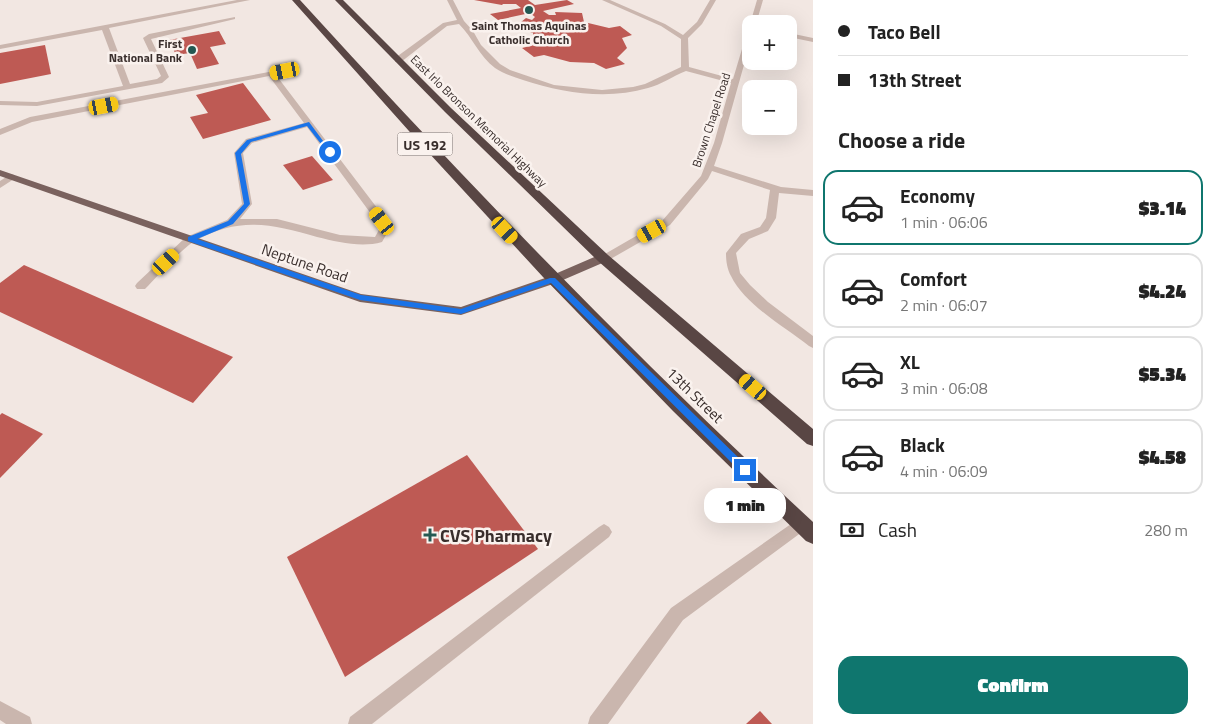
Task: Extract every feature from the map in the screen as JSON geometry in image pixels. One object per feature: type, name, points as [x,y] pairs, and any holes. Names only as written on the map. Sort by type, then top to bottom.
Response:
[{"type":"highway","name":"East Irlo Bronson Memorial Highway","points":[[339,0],[398,60],[603,258]]},
{"type":"highway","name":"US 192","points":[[298,2],[445,166],[552,280]]},
{"type":"highway","name":"US 192","points":[[603,258],[813,439]]},
{"type":"highway","name":"13th Street","points":[[552,280],[807,530]]},
{"type":"main road","name":"Neptune Road","points":[[0,173],[360,298],[461,311],[552,280],[603,258]]},
{"type":"street","points":[[0,47],[247,0]]},
{"type":"street","points":[[450,0],[462,22],[471,32],[484,53],[497,66],[507,72],[553,87],[602,92],[633,90],[647,86],[685,68],[736,82]]},
{"type":"street","points":[[605,0],[663,25],[684,38]]},
{"type":"street","points":[[685,68],[684,38],[700,23],[713,0]]},
{"type":"street","points":[[756,15],[760,0]]},
{"type":"street","points":[[0,103],[38,104],[159,81],[165,77],[147,38],[151,35],[233,18]]},
{"type":"street","points":[[398,60],[445,24],[462,22]]},
{"type":"street","points":[[105,27],[127,87]]},
{"type":"street","points":[[797,37],[813,40]]},
{"type":"street","name":"Brown Chapel Road","points":[[603,258],[666,223],[706,177],[742,61]]},
{"type":"street","points":[[0,132],[30,120],[285,71]]},
{"type":"street","points":[[141,286],[190,239],[230,222],[275,222],[356,241],[378,240],[385,228],[382,221],[271,74]]},
{"type":"street","points":[[230,222],[247,204],[238,153],[249,141],[309,124]]},
{"type":"street","points":[[709,167],[775,188],[813,193]]},
{"type":"street","points":[[0,185],[11,177]]},
{"type":"street","points":[[775,188],[771,218],[764,229],[749,232],[739,241],[731,253],[732,264],[737,278],[753,294],[813,343]]},
{"type":"street","points":[[597,724],[677,614],[807,530]]},
{"type":"street","points":[[357,724],[604,532]]},
{"type":"street","points":[[0,710],[23,724]]},
{"type":"building","points":[[474,0],[528,0],[535,5],[567,0],[574,4],[543,11],[549,15],[556,15],[555,12],[582,13],[584,22],[609,28],[620,26],[632,35],[622,38],[627,48],[617,58],[625,64],[606,69],[594,63],[570,62],[544,55],[534,57],[522,48],[534,45],[533,33],[515,27],[526,18],[532,20],[535,17],[530,13],[498,20],[490,14],[521,8],[516,4],[502,5]]},
{"type":"building","name":"First National Bank","points":[[219,31],[226,44],[210,47],[219,64],[197,69],[190,53],[176,55],[169,40]]},
{"type":"building","points":[[45,45],[51,74],[0,84],[0,53]]},
{"type":"building","points":[[243,83],[271,120],[203,139],[190,117],[208,113],[196,95]]},
{"type":"building","points":[[312,156],[333,180],[303,190],[283,165]]},
{"type":"building","points":[[24,265],[233,357],[193,403],[0,312],[0,283]]},
{"type":"building","points":[[2,413],[43,434],[0,478],[0,415]]},
{"type":"building","name":"CVS Pharmacy","points":[[467,455],[538,549],[345,677],[287,557]]},
{"type":"building","points":[[760,711],[772,724],[746,724]]},
{"type":"place","name":"Saint Thomas Aquinas Catholic Church","points":[[529,10]]},
{"type":"place","name":"First National Bank","points":[[192,50]]},
{"type":"place","name":"CVS Pharmacy","points":[[430,535]]},
{"type":"route","points":[[330,152],[309,124],[249,141],[238,153],[247,204],[230,222],[190,239],[360,298],[461,311],[552,280],[745,470]]}]
